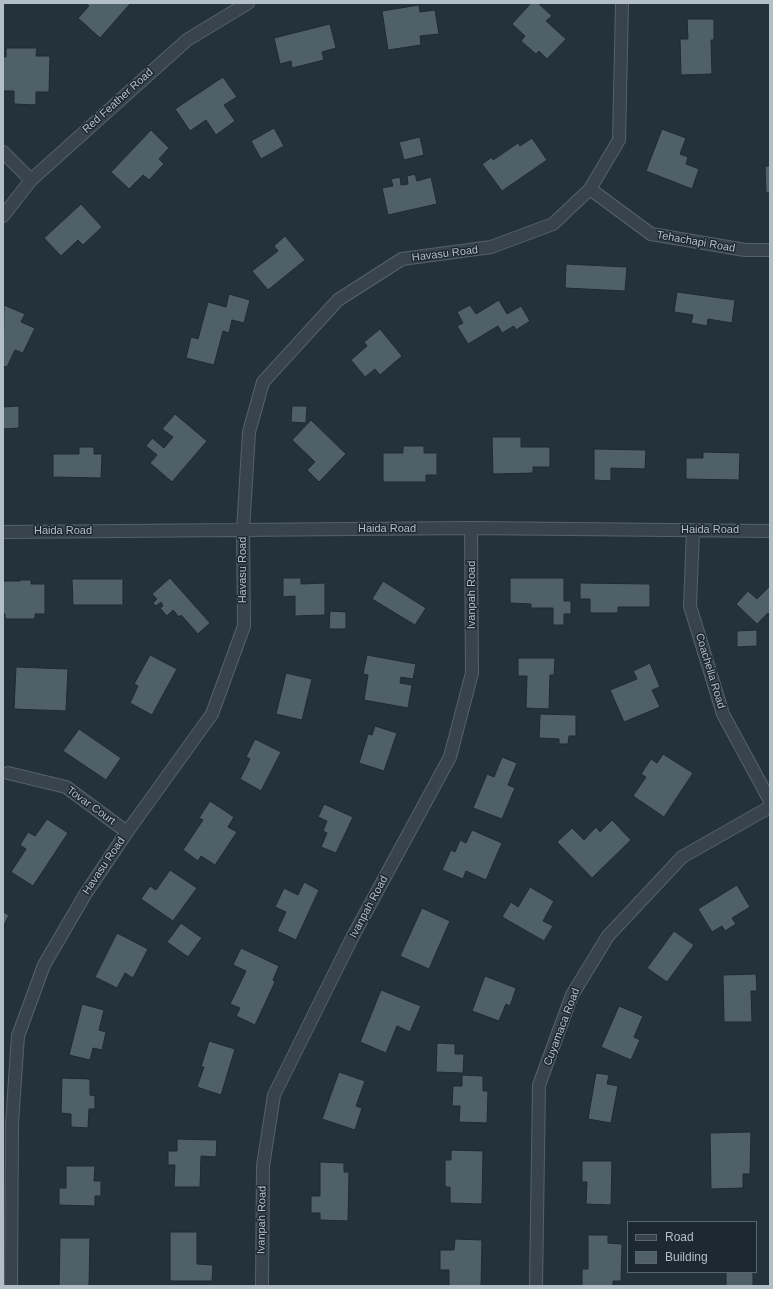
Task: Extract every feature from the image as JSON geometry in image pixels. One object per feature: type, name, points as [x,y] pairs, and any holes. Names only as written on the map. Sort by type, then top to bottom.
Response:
[{"type":"street","name":"Red Feather Road","points":[[3,216],[31,180],[187,40],[248,3]]},
{"type":"street","name":"Havasu Road","points":[[11,1286],[12,1123],[18,1036],[44,965],[86,893],[127,832],[212,714],[244,626],[243,530],[249,432],[263,382],[338,300],[402,259],[491,248],[554,224],[590,189],[619,140],[622,3]]},
{"type":"street","points":[[3,152],[31,180]]},
{"type":"street","name":"Tehachapi Road","points":[[590,189],[651,234],[745,250],[770,250]]},
{"type":"street","name":"Haida Road","points":[[3,532],[471,528],[770,530]]},
{"type":"street","name":"Ivanpah Road","points":[[262,1286],[263,1166],[274,1095],[353,936],[450,757],[472,673],[471,528]]},
{"type":"street","name":"Coachella Road","points":[[693,530],[690,606],[723,714],[770,801]]},
{"type":"street","name":"Tovar Court","points":[[8,773],[66,787],[127,832]]},
{"type":"street","name":"Cuyamaca Road","points":[[536,1286],[539,1085],[572,995],[608,936],[682,857],[770,806]]},
{"type":"building","points":[[85,3],[130,4],[100,38],[78,18],[89,6]]},
{"type":"building","points":[[531,3],[538,3],[552,16],[546,21],[566,39],[547,59],[539,51],[536,54],[521,41],[525,36],[512,24]]},
{"type":"building","points":[[419,5],[420,12],[435,10],[439,34],[420,36],[421,45],[388,50],[382,11]]},
{"type":"building","points":[[687,19],[714,19],[714,40],[711,40],[712,74],[681,75],[680,39],[688,39]]},
{"type":"building","points":[[330,24],[336,48],[322,52],[324,60],[292,68],[291,61],[280,64],[274,38]]},
{"type":"building","points":[[6,48],[37,48],[36,56],[50,56],[49,92],[36,92],[36,105],[14,104],[14,91],[3,91],[3,57],[6,57]]},
{"type":"building","points":[[223,77],[237,97],[224,105],[235,121],[216,135],[206,120],[190,131],[175,109]]},
{"type":"building","points":[[274,128],[284,146],[261,159],[251,141]]},
{"type":"building","points":[[662,129],[686,138],[680,154],[688,157],[686,164],[699,169],[692,189],[646,171]]},
{"type":"building","points":[[151,130],[169,148],[159,159],[164,164],[149,180],[143,175],[129,189],[111,172]]},
{"type":"building","points":[[420,137],[424,155],[404,160],[399,142]]},
{"type":"building","points":[[532,138],[547,160],[502,191],[482,164],[492,157],[493,160],[518,143],[520,146]]},
{"type":"building","points":[[765,166],[770,166],[770,193],[766,193]]},
{"type":"building","points":[[415,174],[417,181],[431,177],[437,204],[388,215],[382,188],[393,186],[391,179],[400,177],[401,185],[408,184],[407,176]]},
{"type":"building","points":[[81,204],[102,227],[83,245],[78,240],[61,256],[44,238]]},
{"type":"building","points":[[285,236],[305,260],[268,290],[252,271],[278,251],[274,246]]},
{"type":"building","points":[[566,264],[627,267],[625,291],[565,288]]},
{"type":"building","points":[[677,292],[735,300],[732,323],[708,319],[707,326],[691,323],[693,315],[674,312]]},
{"type":"building","points":[[229,294],[250,300],[244,323],[232,320],[229,333],[223,331],[214,365],[186,358],[191,337],[198,339],[208,302],[226,307]]},
{"type":"building","points":[[499,300],[507,314],[521,306],[530,321],[516,330],[514,326],[502,333],[498,326],[468,344],[457,326],[463,323],[457,312],[470,305],[476,314]]},
{"type":"building","points":[[4,305],[25,314],[21,322],[35,328],[23,353],[15,350],[7,367],[3,366]]},
{"type":"building","points":[[380,329],[402,356],[380,375],[375,369],[365,377],[351,360],[367,346],[364,342]]},
{"type":"building","points":[[19,406],[19,428],[3,429],[3,407]]},
{"type":"building","points":[[292,406],[307,406],[306,423],[291,422]]},
{"type":"building","points":[[175,414],[207,441],[172,482],[150,463],[157,455],[146,446],[152,438],[164,448],[173,437],[162,429]]},
{"type":"building","points":[[311,420],[346,454],[319,482],[307,470],[315,462],[292,440]]},
{"type":"building","points":[[492,437],[521,437],[521,447],[550,447],[550,467],[533,467],[533,473],[493,474]]},
{"type":"building","points":[[403,446],[424,446],[424,453],[437,453],[437,475],[426,475],[426,482],[383,482],[383,453],[403,453]]},
{"type":"building","points":[[79,447],[94,447],[94,454],[102,454],[101,478],[53,477],[53,454],[79,454]]},
{"type":"building","points":[[594,449],[646,450],[645,469],[611,468],[611,481],[594,480]]},
{"type":"building","points":[[703,452],[740,453],[739,480],[686,479],[686,458],[703,458]]},
{"type":"building","points":[[170,578],[210,623],[198,634],[181,615],[179,617],[173,610],[167,616],[160,608],[163,606],[161,602],[156,606],[153,603],[157,599],[152,594]]},
{"type":"building","points":[[283,578],[301,578],[301,584],[325,583],[325,615],[295,616],[295,596],[283,597]]},
{"type":"building","points":[[510,578],[564,578],[564,601],[571,601],[571,614],[564,614],[564,625],[553,625],[553,608],[531,608],[531,604],[510,603]]},
{"type":"building","points":[[72,579],[123,579],[123,605],[73,605]]},
{"type":"building","points":[[31,580],[31,584],[45,584],[45,614],[35,614],[35,619],[5,619],[5,614],[3,614],[3,581]]},
{"type":"building","points":[[383,581],[426,608],[415,625],[372,599]]},
{"type":"building","points":[[580,583],[650,584],[650,607],[618,607],[618,613],[590,613],[590,599],[580,599]]},
{"type":"building","points":[[770,586],[770,615],[768,613],[757,624],[736,604],[748,591],[757,599]]},
{"type":"building","points":[[330,611],[346,612],[346,629],[329,629]]},
{"type":"building","points":[[757,630],[757,646],[737,647],[737,631]]},
{"type":"building","points":[[150,655],[177,669],[152,715],[130,703],[138,686],[134,684]]},
{"type":"building","points":[[367,655],[416,664],[413,679],[401,677],[400,683],[412,685],[408,708],[364,700],[368,675],[363,674]]},
{"type":"building","points":[[518,658],[555,658],[554,675],[550,675],[549,709],[526,708],[527,676],[518,676]]},
{"type":"building","points":[[650,663],[660,687],[652,690],[660,707],[624,722],[610,690],[637,679],[633,671]]},
{"type":"building","points":[[16,667],[68,669],[66,711],[14,709]]},
{"type":"building","points":[[286,673],[312,679],[302,720],[276,714]]},
{"type":"building","points":[[540,714],[576,715],[576,736],[569,736],[568,744],[559,744],[559,739],[539,738]]},
{"type":"building","points":[[375,726],[397,733],[384,771],[359,763],[368,734],[372,735]]},
{"type":"building","points":[[79,729],[121,758],[106,780],[63,751]]},
{"type":"building","points":[[255,739],[281,752],[261,791],[240,779],[250,759],[246,757]]},
{"type":"building","points":[[663,754],[693,773],[664,817],[633,796],[646,777],[641,774],[651,759],[657,763]]},
{"type":"building","points":[[502,757],[517,763],[508,785],[515,788],[502,819],[473,808],[487,774],[494,777]]},
{"type":"building","points":[[210,801],[234,817],[228,827],[237,832],[215,865],[201,856],[198,861],[183,850],[203,820],[199,818]]},
{"type":"building","points":[[324,804],[353,817],[336,853],[321,847],[327,833],[323,831],[327,821],[318,817]]},
{"type":"building","points":[[47,819],[68,833],[33,886],[11,872],[26,849],[20,845],[28,832],[35,836]]},
{"type":"building","points":[[612,820],[631,840],[592,878],[557,842],[572,828],[584,840],[596,827],[600,832]]},
{"type":"building","points":[[472,830],[502,843],[486,880],[466,871],[463,879],[442,870],[451,850],[455,852],[460,840],[466,843]]},
{"type":"building","points":[[170,870],[197,888],[173,921],[141,899],[150,886],[156,890]]},
{"type":"building","points":[[304,882],[319,890],[296,940],[277,931],[286,912],[275,907],[284,888],[298,895]]},
{"type":"building","points":[[737,885],[750,907],[732,918],[736,924],[725,931],[722,926],[712,932],[698,909]]},
{"type":"building","points":[[530,887],[554,901],[543,921],[553,926],[544,941],[502,917],[511,902],[518,907]]},
{"type":"building","points":[[422,908],[450,921],[429,969],[400,956]]},
{"type":"building","points":[[3,912],[9,915],[3,927]]},
{"type":"building","points":[[181,923],[202,938],[188,957],[167,942]]},
{"type":"building","points":[[674,931],[694,945],[667,982],[647,968]]},
{"type":"building","points":[[117,933],[148,949],[133,978],[125,973],[117,988],[95,977]]},
{"type":"building","points":[[241,948],[279,966],[273,980],[275,982],[255,1025],[236,1016],[240,1008],[230,1004],[246,971],[233,965]]},
{"type":"building","points":[[756,974],[757,991],[751,991],[752,1022],[724,1022],[723,975]]},
{"type":"building","points":[[485,976],[516,988],[510,1006],[506,1004],[499,1021],[472,1011]]},
{"type":"building","points":[[381,990],[421,1006],[410,1032],[397,1026],[386,1053],[360,1042]]},
{"type":"building","points":[[82,1004],[104,1010],[99,1030],[106,1032],[102,1050],[93,1048],[90,1060],[69,1055]]},
{"type":"building","points":[[619,1006],[643,1016],[634,1037],[640,1040],[631,1060],[601,1047]]},
{"type":"building","points":[[209,1041],[235,1049],[221,1095],[197,1087],[204,1067],[201,1067]]},
{"type":"building","points":[[437,1043],[455,1044],[455,1054],[464,1054],[463,1073],[436,1072]]},
{"type":"building","points":[[339,1072],[365,1081],[356,1106],[362,1108],[355,1130],[322,1119]]},
{"type":"building","points":[[596,1073],[609,1075],[607,1084],[618,1086],[611,1123],[588,1119]]},
{"type":"building","points":[[462,1075],[483,1076],[483,1091],[488,1091],[487,1123],[459,1122],[460,1106],[452,1106],[453,1086],[462,1086]]},
{"type":"building","points":[[62,1078],[90,1079],[90,1095],[95,1096],[95,1109],[89,1109],[88,1128],[71,1127],[71,1114],[61,1113]]},
{"type":"building","points":[[751,1132],[750,1174],[743,1174],[743,1188],[711,1189],[710,1133]]},
{"type":"building","points":[[177,1139],[217,1140],[216,1157],[201,1156],[200,1187],[174,1187],[175,1165],[168,1165],[168,1151],[177,1151]]},
{"type":"building","points":[[451,1150],[483,1151],[482,1204],[450,1203],[450,1187],[445,1187],[445,1160],[451,1160]]},
{"type":"building","points":[[582,1161],[612,1161],[611,1205],[586,1204],[587,1182],[582,1182]]},
{"type":"building","points":[[320,1162],[344,1163],[344,1172],[349,1172],[348,1221],[320,1220],[320,1213],[311,1213],[311,1196],[320,1196]]},
{"type":"building","points":[[66,1166],[95,1166],[94,1181],[101,1181],[101,1196],[95,1196],[95,1206],[59,1205],[59,1188],[66,1188]]},
{"type":"building","points":[[170,1232],[197,1232],[197,1264],[213,1265],[212,1281],[170,1281]]},
{"type":"building","points":[[588,1235],[608,1235],[608,1243],[622,1244],[621,1281],[613,1281],[613,1286],[582,1286],[582,1269],[588,1269]]},
{"type":"building","points":[[60,1238],[90,1238],[89,1286],[59,1286]]},
{"type":"building","points":[[455,1239],[482,1240],[481,1286],[449,1286],[449,1270],[440,1270],[440,1250],[454,1250]]},
{"type":"building","points":[[726,1273],[753,1273],[753,1286],[726,1286]]}]
